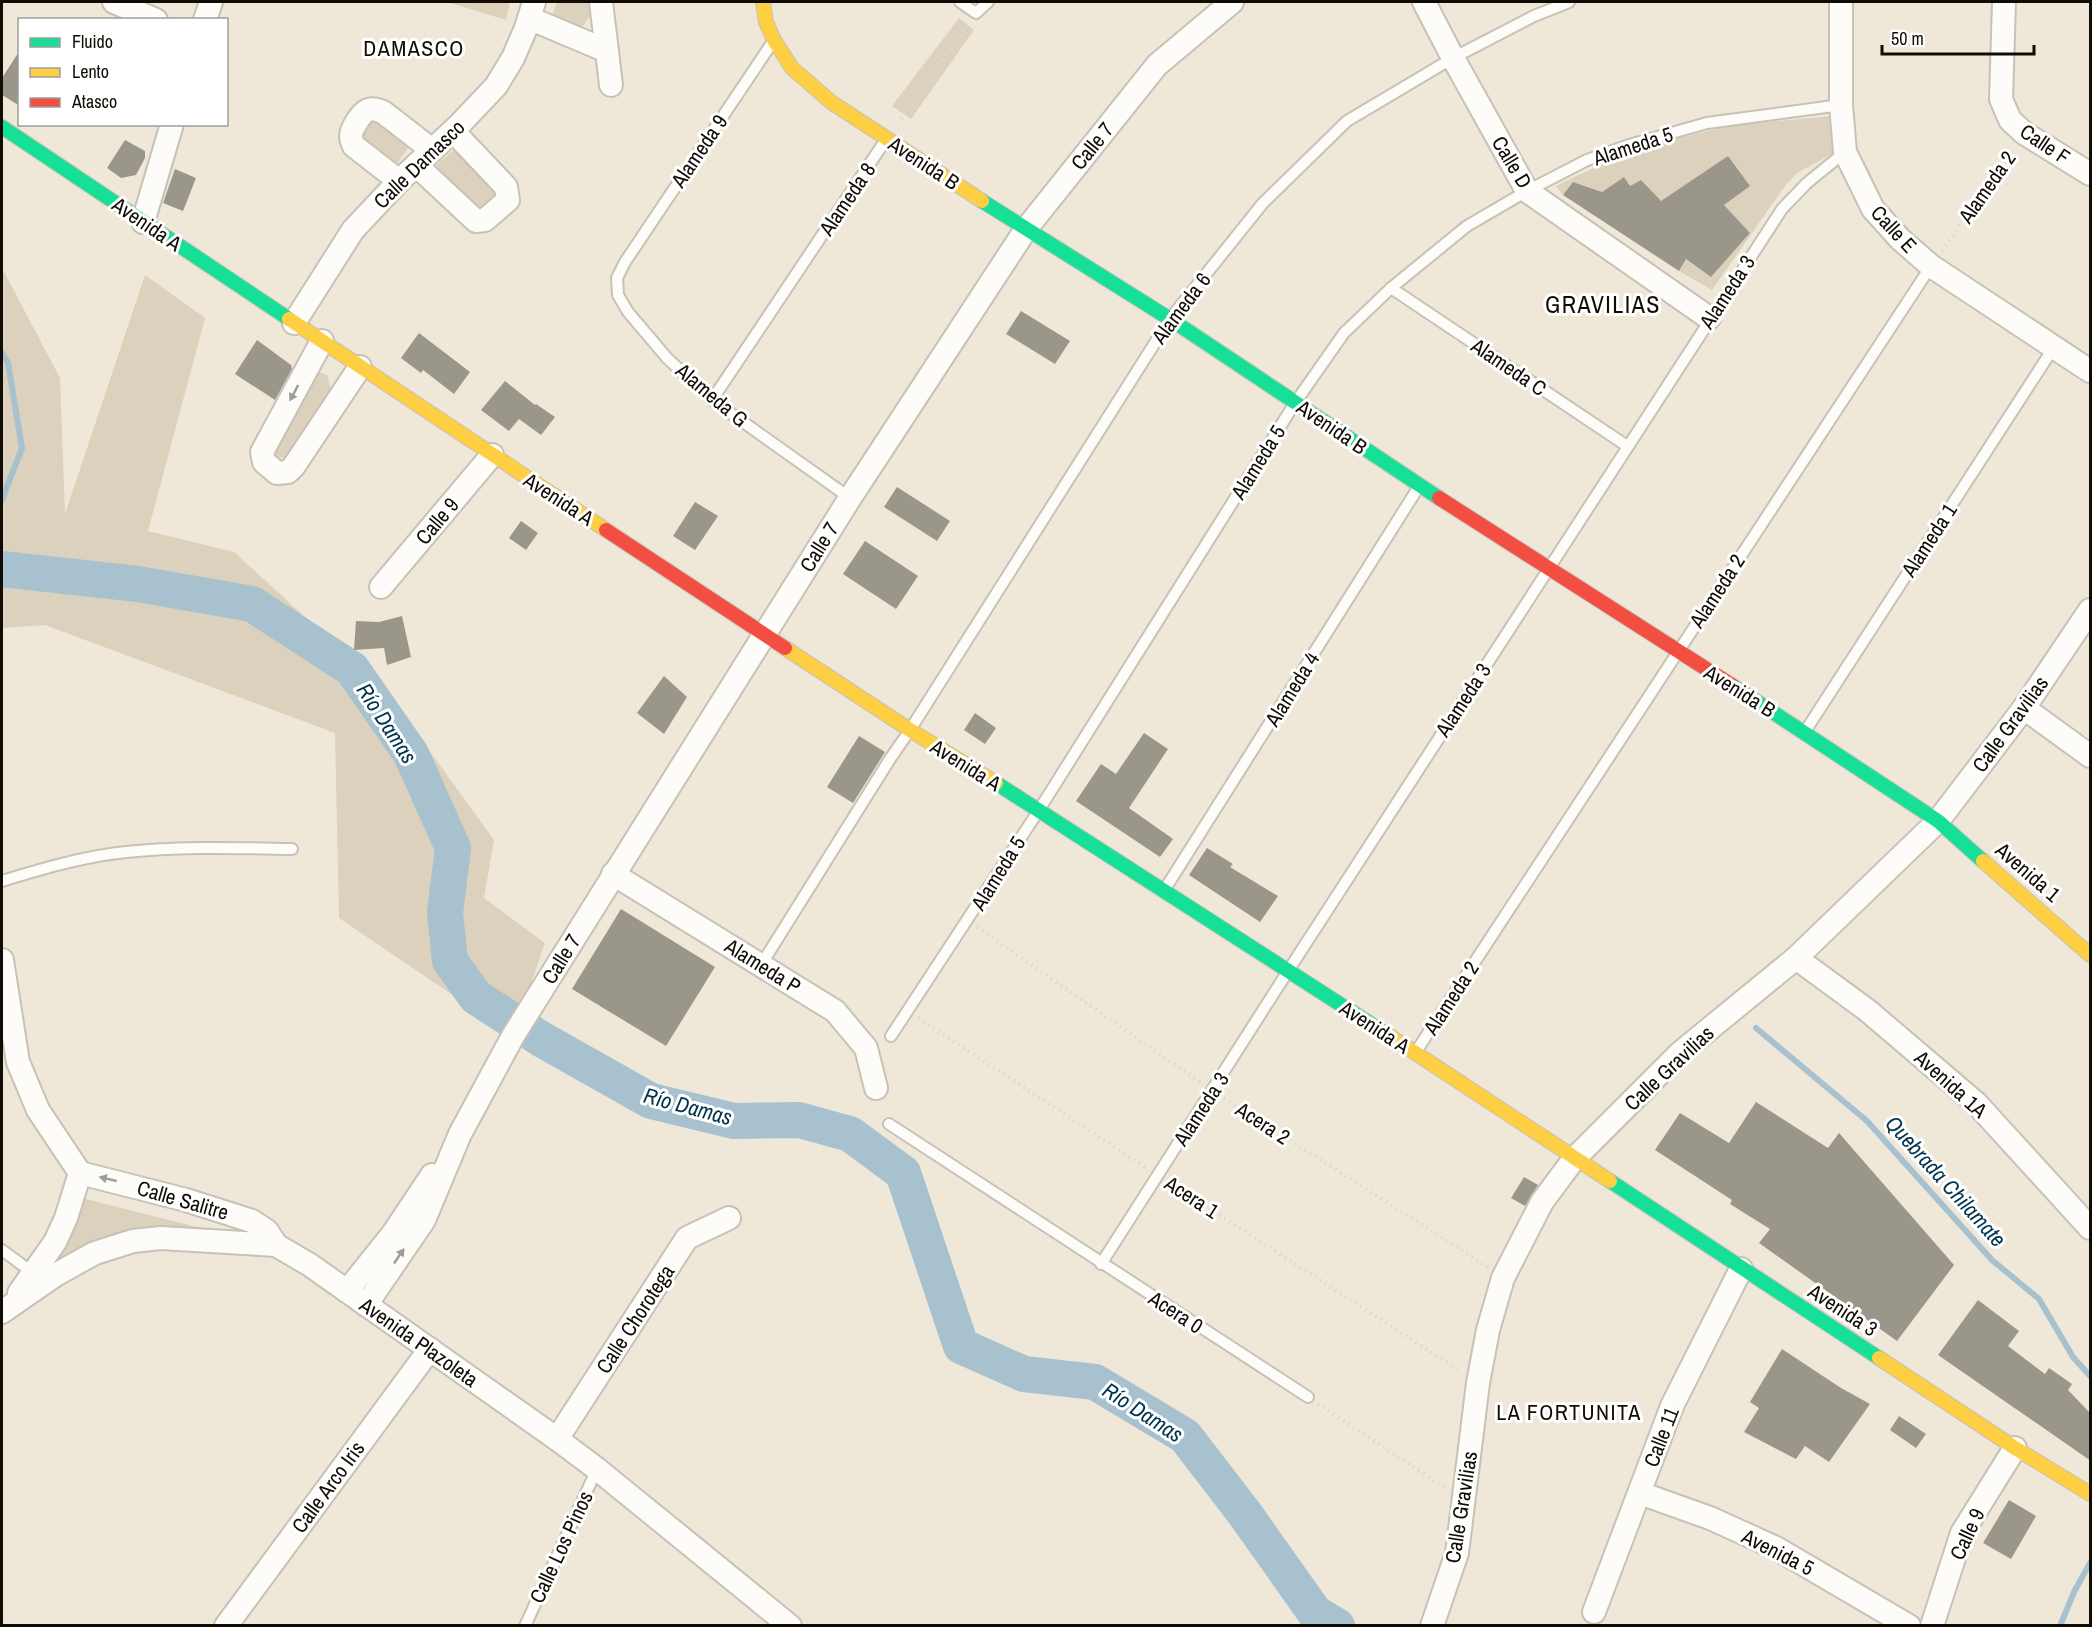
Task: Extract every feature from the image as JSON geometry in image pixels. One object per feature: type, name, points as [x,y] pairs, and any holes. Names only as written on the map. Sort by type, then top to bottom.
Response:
[{"type":"street","points":[[114,2],[151,18]]},
{"type":"street","points":[[206,18],[211,2]]},
{"type":"street","points":[[601,2],[610,85]]},
{"type":"street","name":"Avenida B","points":[[763,2],[766,22],[774,40],[792,68],[831,102],[1026,229],[1170,318],[1419,486],[1804,732],[1938,821]]},
{"type":"street","name":"Calle 7","points":[[346,1291],[392,1235],[460,1134],[513,1036],[613,874],[850,498],[1026,229],[1156,65],[1232,2]]},
{"type":"street","name":"Calle D","points":[[1424,2],[1527,191],[1709,318]]},
{"type":"street","name":"Calle E","points":[[1841,2],[1841,105],[1845,152],[1873,210],[1900,239],[1931,266],[2091,371]]},
{"type":"street","name":"Calle F","points":[[2004,2],[2001,99],[2010,120],[2024,133],[2091,174]]},
{"type":"street","points":[[532,10],[607,51]]},
{"type":"street","name":"Calle Damasco","points":[[294,323],[353,230],[399,181],[453,131],[496,86],[513,58],[532,10]]},
{"type":"street","points":[[399,181],[354,146],[351,140],[351,133],[368,110],[375,109],[383,112],[476,221],[485,220],[508,200],[506,188],[453,131]]},
{"type":"street","points":[[143,222],[171,126]]},
{"type":"street","name":"Avenida A","points":[[2,127],[492,455],[910,730],[1039,810],[1415,1052],[1574,1159]]},
{"type":"street","points":[[322,341],[262,452],[264,462],[277,473],[288,472],[294,466],[360,367]]},
{"type":"street","name":"Calle 9","points":[[381,587],[492,455]]},
{"type":"street","name":"Calle Gravilias","points":[[1432,1626],[1457,1553],[1478,1383],[1488,1330],[1503,1278],[1542,1202],[1574,1159],[1680,1053],[1796,958],[1938,821],[2024,708],[2091,610]]},
{"type":"street","points":[[2024,708],[2091,756]]},
{"type":"street","name":"Avenida 1","points":[[1938,821],[2091,955]]},
{"type":"street","name":"Alameda P","points":[[613,874],[835,1011],[866,1048],[876,1088]]},
{"type":"street","name":"Avenida 1A","points":[[1796,958],[1868,1010],[1976,1103],[2091,1228]]},
{"type":"street","points":[[2,960],[3,980],[18,1062],[38,1110],[80,1173],[56,1242],[6,1309]]},
{"type":"street","name":"Calle 7","points":[[366,1305],[424,1220],[460,1134]]},
{"type":"street","name":"Avenida 3","points":[[1574,1159],[2015,1448],[2091,1494]]},
{"type":"street","name":"Calle Salitre","points":[[80,1173],[186,1200],[252,1221],[267,1231],[276,1245]]},
{"type":"street","name":"Calle Chorotega","points":[[556,1439],[687,1239],[729,1218]]},
{"type":"street","name":"Avenida Plazoleta","points":[[6,1309],[57,1274],[96,1253],[133,1241],[161,1238],[276,1245],[430,1349],[597,1469],[790,1626]]},
{"type":"street","name":"Calle 11","points":[[1593,1612],[1672,1406],[1742,1269]]},
{"type":"street","name":"Calle Arco Iris","points":[[226,1626],[430,1349]]},
{"type":"street","name":"Calle 9","points":[[1932,1626],[1962,1533],[2015,1448]]},
{"type":"street","name":"Avenida 5","points":[[1640,1493],[1710,1518],[1776,1548],[1909,1626]]},
{"type":"lane","points":[[960,2],[976,13],[988,2]]},
{"type":"lane","name":"Alameda 6","points":[[910,730],[1170,318],[1263,203],[1347,121],[1453,58],[1534,16],[1569,2]]},
{"type":"lane","name":"Alameda 9","points":[[625,262],[774,40]]},
{"type":"lane","name":"Alameda 5","points":[[891,1036],[1039,810],[1295,403],[1344,333],[1391,288],[1467,226],[1587,160],[1707,123],[1841,105]]},
{"type":"lane","name":"Alameda 8","points":[[712,400],[887,139]]},
{"type":"lane","name":"Alameda 3","points":[[1101,1264],[1709,318],[1782,209],[1807,183],[1845,152]]},
{"type":"lane","name":"Alameda G","points":[[625,262],[617,278],[618,295],[628,312],[667,358],[712,400],[850,498]]},
{"type":"lane","name":"Alameda 2","points":[[1415,1052],[1931,266]]},
{"type":"lane","name":"Alameda C","points":[[1391,288],[1627,446]]},
{"type":"lane","name":"Alameda 1","points":[[1804,732],[2054,347]]},
{"type":"lane","name":"Alameda 4","points":[[1164,891],[1419,486]]},
{"type":"lane","points":[[761,965],[910,730]]},
{"type":"lane","points":[[2,881],[42,868],[126,852],[214,848],[292,849]]},
{"type":"lane","name":"Acera 0","points":[[889,1124],[1308,1397]]},
{"type":"lane","points":[[2,1250],[33,1273]]},
{"type":"lane","name":"Calle Los Pinos","points":[[525,1626],[597,1469]]},
{"type":"path","name":"Alameda 8","points":[[887,139],[976,13]]},
{"type":"path","name":"Alameda 2","points":[[1931,266],[2024,133]]},
{"type":"path","name":"Acera 2","points":[[968,920],[1213,1091],[1503,1278]]},
{"type":"path","name":"Acera 1","points":[[906,1011],[1478,1383]]},
{"type":"path","points":[[1308,1397],[1464,1500]]},
{"type":"shaded area","points":[[447,2],[510,2],[506,20]]},
{"type":"shaded area","points":[[557,2],[592,2],[594,11],[581,28],[552,16]]},
{"type":"shaded area","points":[[959,18],[974,30],[911,119],[892,106]]},
{"type":"shaded area","points":[[1832,116],[1834,153],[1797,173],[1785,186],[1712,290],[1679,271],[1686,259],[1711,277],[1750,233],[1724,205],[1750,186],[1728,156],[1654,206],[1644,191],[1648,187],[1641,180],[1630,186],[1624,177],[1602,192],[1573,182],[1563,195],[1556,186],[1634,152],[1675,139],[1717,129]]},
{"type":"shaded area","points":[[373,118],[410,145],[396,165],[359,138]]},
{"type":"shaded area","points":[[454,150],[498,197],[481,213],[436,165]]},
{"type":"shaded area","points":[[2,268],[60,378],[65,514],[145,275],[205,318],[148,531],[234,552],[387,692],[494,840],[484,898],[545,943],[513,1036],[339,918],[335,733],[45,625],[2,628]]},
{"type":"shaded area","points":[[312,370],[327,375],[331,389],[294,454],[277,457],[271,453]]},
{"type":"shaded area","points":[[82,1198],[236,1237],[154,1230],[112,1235],[34,1279]]},
{"type":"building","points":[[18,53],[18,105],[2,95],[2,78]]},
{"type":"building","points":[[125,140],[145,151],[145,158],[136,175],[121,178],[107,168]]},
{"type":"building","points":[[1728,156],[1750,186],[1724,205],[1750,233],[1711,277],[1686,259],[1679,271],[1563,195],[1573,182],[1602,192],[1624,177],[1630,186],[1641,180],[1661,201]]},
{"type":"building","points":[[175,169],[196,178],[183,211],[163,203]]},
{"type":"building","points":[[1021,311],[1070,341],[1055,364],[1006,334]]},
{"type":"building","points":[[419,333],[470,372],[454,394],[423,370],[421,373],[401,358]]},
{"type":"building","points":[[257,340],[291,365],[292,369],[275,400],[235,374]]},
{"type":"building","points":[[505,381],[535,405],[555,417],[541,435],[519,419],[509,431],[481,410]]},
{"type":"building","points":[[897,487],[950,521],[937,541],[884,507]]},
{"type":"building","points":[[695,502],[718,516],[695,550],[673,536]]},
{"type":"building","points":[[521,521],[538,533],[526,550],[509,538]]},
{"type":"building","points":[[865,541],[918,576],[896,609],[843,574]]},
{"type":"building","points":[[402,616],[411,657],[387,665],[384,648],[354,650],[356,621],[379,622]]},
{"type":"building","points":[[664,676],[687,697],[664,734],[637,713]]},
{"type":"building","points":[[975,713],[996,728],[985,744],[964,730]]},
{"type":"building","points":[[1144,733],[1168,749],[1129,808],[1173,839],[1160,857],[1076,801],[1101,764],[1116,774]]},
{"type":"building","points":[[859,736],[885,752],[853,803],[827,787]]},
{"type":"building","points":[[1207,848],[1233,864],[1230,867],[1278,896],[1260,922],[1189,875]]},
{"type":"building","points":[[621,909],[715,967],[666,1046],[572,989]]},
{"type":"building","points":[[1756,1102],[1828,1148],[1839,1133],[1954,1265],[1897,1341],[1759,1243],[1770,1229],[1730,1204],[1732,1200],[1655,1150],[1680,1113],[1729,1143]]},
{"type":"building","points":[[1524,1177],[1538,1185],[1525,1206],[1511,1198]]},
{"type":"building","points":[[1978,1300],[2019,1331],[2008,1346],[2045,1374],[2049,1368],[2072,1384],[2068,1390],[2091,1414],[2091,1461],[1938,1355]]},
{"type":"building","points":[[1782,1349],[1841,1388],[1870,1404],[1829,1462],[1805,1446],[1796,1459],[1744,1432],[1759,1408],[1750,1402]]},
{"type":"building","points":[[1899,1416],[1926,1434],[1916,1448],[1890,1430]]},
{"type":"building","points":[[2009,1500],[2036,1516],[2011,1559],[1983,1543]]},
{"type":"waterway","points":[[2,353],[8,363],[22,448],[2,500]]},
{"type":"waterway","name":"Río Damas","points":[[2,569],[138,584],[252,604],[352,669],[411,754],[453,848],[445,913],[450,961],[476,997],[541,1039],[651,1101],[734,1121],[799,1120],[850,1134],[903,1173],[961,1346],[1024,1374],[1095,1382],[1185,1436],[1245,1514],[1315,1613],[1337,1626]]},
{"type":"waterway","name":"Quebrada Chilamate","points":[[1756,1028],[1867,1121],[1992,1260],[2039,1299],[2073,1357],[2090,1376]]},
{"type":"waterway","name":"Quebrada Chilamate","points":[[2060,1626],[2074,1592],[2090,1563]]},
{"type":"traffic: fast","points":[[2,127],[289,319]]},
{"type":"traffic: fast","points":[[982,201],[1170,319],[1439,498]]},
{"type":"traffic: fast","points":[[1733,686],[1938,821],[1983,861]]},
{"type":"traffic: fast","points":[[996,783],[1388,1035]]},
{"type":"traffic: fast","points":[[1610,1181],[1879,1358]]},
{"type":"traffic: slow","points":[[763,2],[766,22],[774,40],[792,68],[831,102],[982,201]]},
{"type":"traffic: slow","points":[[289,319],[606,530]]},
{"type":"traffic: slow","points":[[785,648],[996,783]]},
{"type":"traffic: slow","points":[[1983,861],[2090,955]]},
{"type":"traffic: slow","points":[[1388,1035],[1610,1181]]},
{"type":"traffic: slow","points":[[1879,1358],[2015,1448],[2090,1494]]},
{"type":"traffic: jam","points":[[1439,498],[1733,686]]},
{"type":"traffic: jam","points":[[606,530],[785,648]]},
{"type":"district","name":"DAMASCO","points":[[414,48]]},
{"type":"district","name":"GRAVILIAS","points":[[1603,304]]},
{"type":"district","name":"LA FORTUNITA","points":[[1569,1412]]}]
